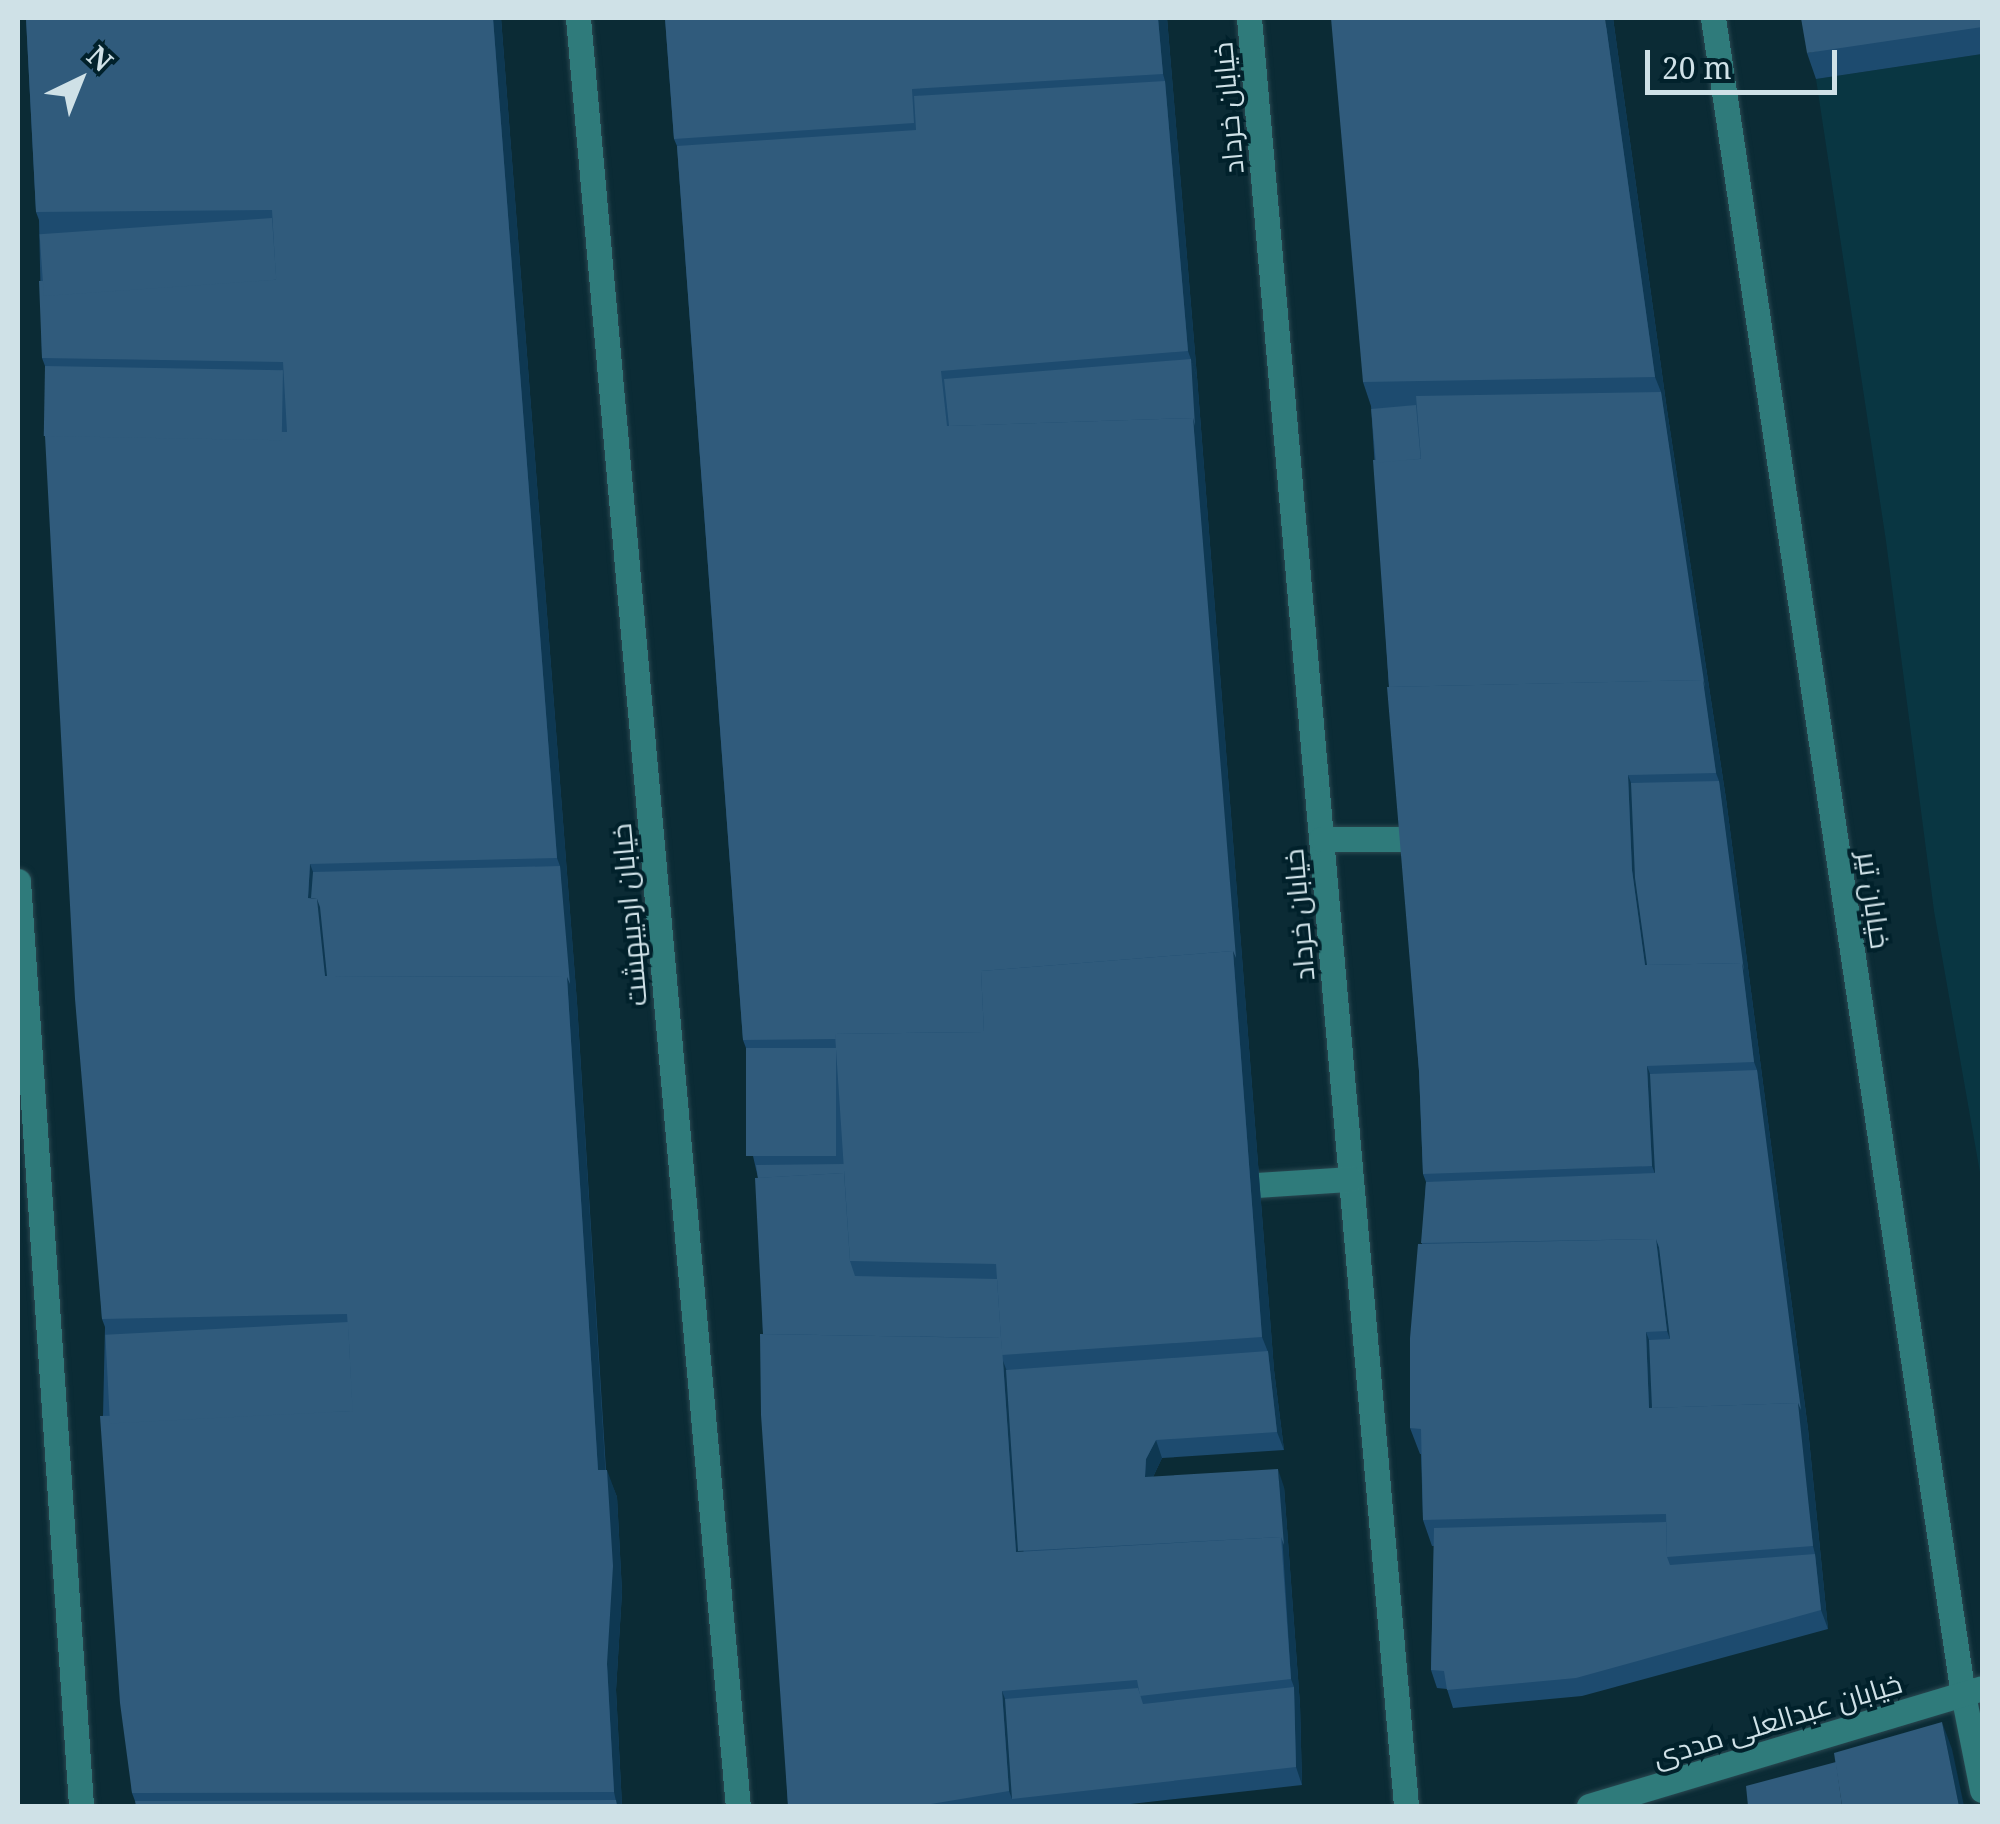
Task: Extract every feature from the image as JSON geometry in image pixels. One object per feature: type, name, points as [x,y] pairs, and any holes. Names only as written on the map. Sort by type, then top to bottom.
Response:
[{"type":"street","name":"خیابان اردیبهشت","points":[[578,18],[738,1806]]},
{"type":"street","name":"خیابان خرداد","points":[[1249,18],[1406,1806]]},
{"type":"street","name":"خیابان تیر","points":[[1714,18],[1973,1691],[1982,1790]]},
{"type":"street","points":[[1321,838],[1452,840]]},
{"type":"street","points":[[18,881],[81,1806]]},
{"type":"street","points":[[1193,1189],[1351,1180]]},
{"type":"street","name":"خیابان عبدالعلی مددی","points":[[1589,1806],[1973,1691]]},
{"type":"shaded area","points":[[1982,54],[1982,1184],[1934,911],[1886,541],[1816,79]]},
{"type":"building","points":[[26,18],[493,18],[557,858],[310,864],[308,898],[317,899],[325,976],[567,977],[598,1470],[607,1470],[613,1566],[607,1664],[614,1792],[132,1793],[120,1703],[100,1416],[352,1411],[349,1343],[347,1314],[102,1319],[75,999],[45,436],[287,432],[283,362],[42,358],[39,281],[276,280],[272,210],[36,212]]},
{"type":"building","points":[[665,18],[1158,18],[1163,74],[912,89],[914,123],[674,139]]},
{"type":"building","points":[[1331,18],[1605,18],[1655,377],[1363,382]]},
{"type":"building","points":[[1801,18],[1982,18],[1982,27],[1807,53]]},
{"type":"building","points":[[1165,81],[1188,351],[941,371],[947,426],[1193,418],[1236,958],[1233,951],[981,971],[984,1032],[743,1040],[677,146],[916,130],[914,96]]},
{"type":"building","points":[[272,218],[276,280],[44,296],[40,234]]},
{"type":"building","points":[[1191,359],[1195,426],[1193,418],[949,426],[944,379]]},
{"type":"building","points":[[45,366],[283,370],[282,440],[44,436]]},
{"type":"building","points":[[1661,392],[1705,688],[1703,680],[1389,687],[1373,460],[1421,459],[1416,396]]},
{"type":"building","points":[[1416,405],[1421,459],[1376,463],[1371,409]]},
{"type":"building","points":[[1703,680],[1716,773],[1628,775],[1632,870],[1645,965],[1742,963],[1754,1062],[1647,1066],[1652,1166],[1423,1174],[1419,1071],[1387,687]]},
{"type":"building","points":[[1719,781],[1744,971],[1742,963],[1647,965],[1635,878],[1631,783]]},
{"type":"building","points":[[560,866],[570,984],[567,977],[327,976],[320,907],[317,899],[311,898],[313,872]]},
{"type":"building","points":[[1233,951],[1262,1337],[1002,1355],[996,1264],[850,1261],[835,1034],[984,1032],[981,971]]},
{"type":"building","points":[[746,1048],[836,1048],[836,1156],[746,1156]]},
{"type":"building","points":[[1757,1070],[1801,1410],[1798,1403],[1652,1408],[1649,1340],[1670,1339],[1656,1239],[1421,1243],[1426,1182],[1655,1173],[1650,1074]]},
{"type":"building","points":[[844,1164],[844,1173],[758,1178],[756,1165]]},
{"type":"building","points":[[844,1173],[850,1261],[855,1276],[997,1279],[1001,1338],[763,1334],[755,1178]]},
{"type":"building","points":[[1656,1239],[1667,1331],[1646,1332],[1649,1408],[1798,1403],[1813,1546],[1667,1557],[1666,1514],[1423,1520],[1421,1429],[1410,1428],[1410,1338],[1418,1244]]},
{"type":"building","points":[[348,1322],[353,1411],[110,1424],[105,1335]]},
{"type":"building","points":[[760,1334],[1001,1338],[1016,1552],[1281,1537],[1291,1679],[1140,1696],[1137,1680],[1002,1691],[1009,1791],[919,1806],[788,1806],[761,1415]]},
{"type":"building","points":[[1268,1351],[1277,1432],[1156,1440],[1146,1459],[1145,1477],[1278,1469],[1284,1545],[1281,1537],[1018,1551],[1006,1370]]},
{"type":"building","points":[[1666,1522],[1670,1565],[1815,1554],[1821,1610],[1576,1678],[1447,1690],[1444,1671],[1431,1670],[1434,1528]]},
{"type":"building","points":[[1294,1687],[1296,1767],[1012,1799],[1005,1699],[1138,1688],[1143,1704]]},
{"type":"building","points":[[1942,1722],[1959,1806],[1842,1806],[1834,1753]]},
{"type":"building","points":[[1836,1762],[1842,1806],[1748,1806],[1746,1786]]},
{"type":"building","points":[[616,1800],[617,1806],[136,1806],[135,1801]]}]
